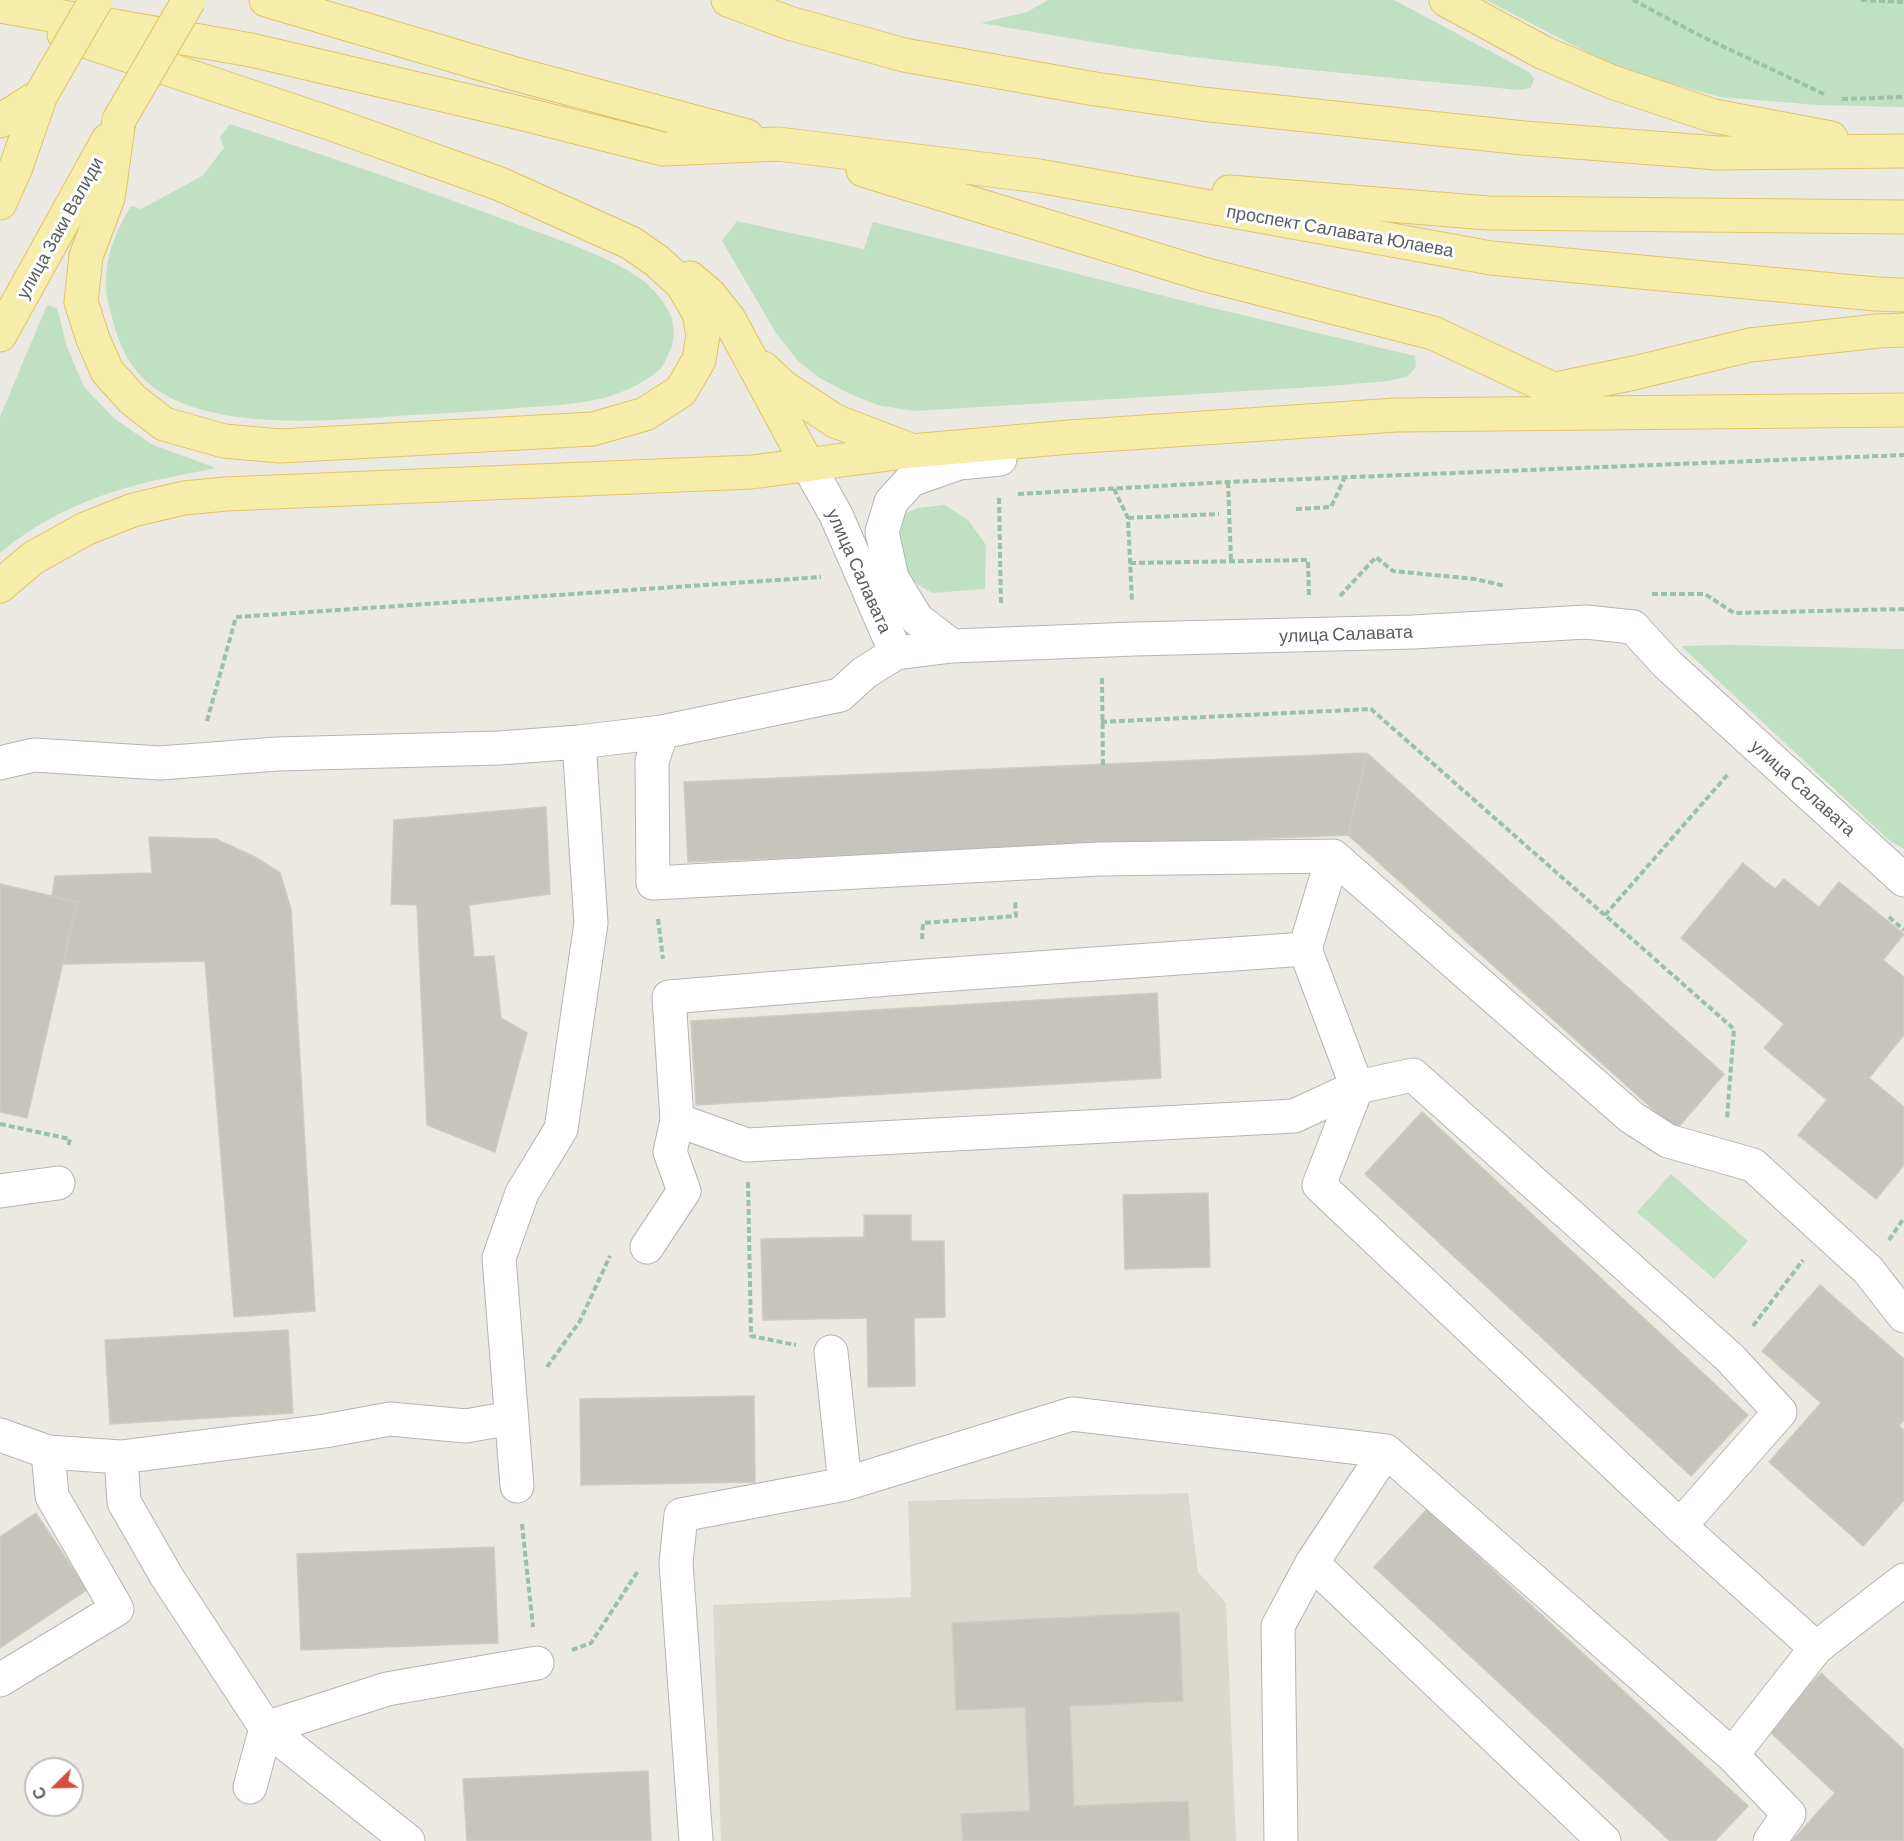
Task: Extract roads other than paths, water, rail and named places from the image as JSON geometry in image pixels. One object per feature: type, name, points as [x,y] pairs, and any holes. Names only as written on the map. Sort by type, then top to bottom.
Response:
[{"type":"main road","points":[[0,203],[16,167],[41,94],[96,0]]},
{"type":"main road","points":[[0,12],[329,123],[500,184],[631,243],[657,261],[682,284],[699,313],[703,335],[699,360],[681,391],[645,414],[593,429],[280,446],[224,441],[164,424],[132,399],[107,370],[93,339],[81,302],[86,256],[95,194],[119,120],[189,0]]},
{"type":"main road","points":[[266,0],[519,75],[778,144],[1203,274],[1433,333],[1555,390],[1596,413]]},
{"type":"main road","points":[[728,0],[789,24],[904,55],[1202,105],[1524,138],[1718,153],[1902,151]]},
{"type":"main road","points":[[1446,0],[1544,53],[1623,86],[1714,116],[1902,151]]},
{"type":"main road","points":[[0,6],[251,50],[663,149],[778,144]]},
{"type":"main road","points":[[0,121],[41,94]]},
{"type":"main road","name":"проспект Салавата Юлаева","points":[[778,144],[1039,176],[1491,258],[1904,295]]},
{"type":"main road","points":[[1039,176],[1488,213],[1904,217]]},
{"type":"main road","name":"улица Заки Валиди","points":[[0,335],[95,194]]},
{"type":"main road","points":[[657,261],[686,274],[709,294],[729,319],[808,465]]},
{"type":"main road","points":[[1396,415],[1555,390],[1750,345],[1904,330]]},
{"type":"main road","points":[[747,352],[782,386],[835,421],[911,451]]},
{"type":"main road","points":[[0,586],[33,558],[85,529],[133,510],[184,498],[285,490],[752,472],[911,451],[1070,437],[1396,415],[1904,410]]},
{"type":"street","points":[[952,646],[917,619],[892,578],[882,532],[891,502],[911,480],[959,463],[1024,456],[1070,437]]},
{"type":"street","name":"улица Салавата","points":[[808,465],[836,516],[896,653],[952,646],[1413,632],[1586,622],[1633,627],[1667,664],[1904,880]]},
{"type":"street","points":[[0,763],[34,756],[160,763],[277,754],[499,748],[579,742],[662,732],[840,695],[864,673],[896,653]]},
{"type":"street","points":[[662,732],[652,761],[653,883],[1099,859],[1333,856],[1631,1117],[1668,1141],[1753,1166],[1868,1270],[1904,1316]]},
{"type":"street","points":[[518,1486],[499,1258],[522,1193],[561,1129],[591,923],[579,742]]},
{"type":"street","points":[[1333,856],[1305,949],[1357,1087],[1318,1185],[1680,1526],[1816,1648]]},
{"type":"street","points":[[647,1247],[684,1191],[670,1152],[677,1120],[669,997],[1305,949]]},
{"type":"street","points":[[677,1120],[747,1145],[1294,1116],[1357,1087],[1413,1076],[1730,1358],[1780,1412],[1680,1526]]},
{"type":"street","points":[[0,1191],[58,1183]]},
{"type":"street","points":[[831,1352],[845,1484]]},
{"type":"street","points":[[696,1841],[676,1563],[681,1515],[845,1484],[1072,1414],[1386,1450],[1732,1755],[1789,1814],[1770,1841]]},
{"type":"street","points":[[0,1436],[48,1452],[121,1457],[325,1431],[390,1419],[466,1426],[511,1418]]},
{"type":"street","points":[[1281,1841],[1278,1626],[1312,1563],[1386,1450]]},
{"type":"street","points":[[0,1680],[117,1609],[52,1496],[48,1452]]},
{"type":"street","points":[[121,1457],[124,1502],[167,1577],[266,1728],[408,1841]]},
{"type":"street","points":[[1312,1563],[1604,1841]]},
{"type":"street","points":[[1732,1755],[1816,1648],[1904,1580]]},
{"type":"street","points":[[266,1728],[387,1689],[537,1663]]},
{"type":"street","points":[[250,1787],[266,1728]]}]
